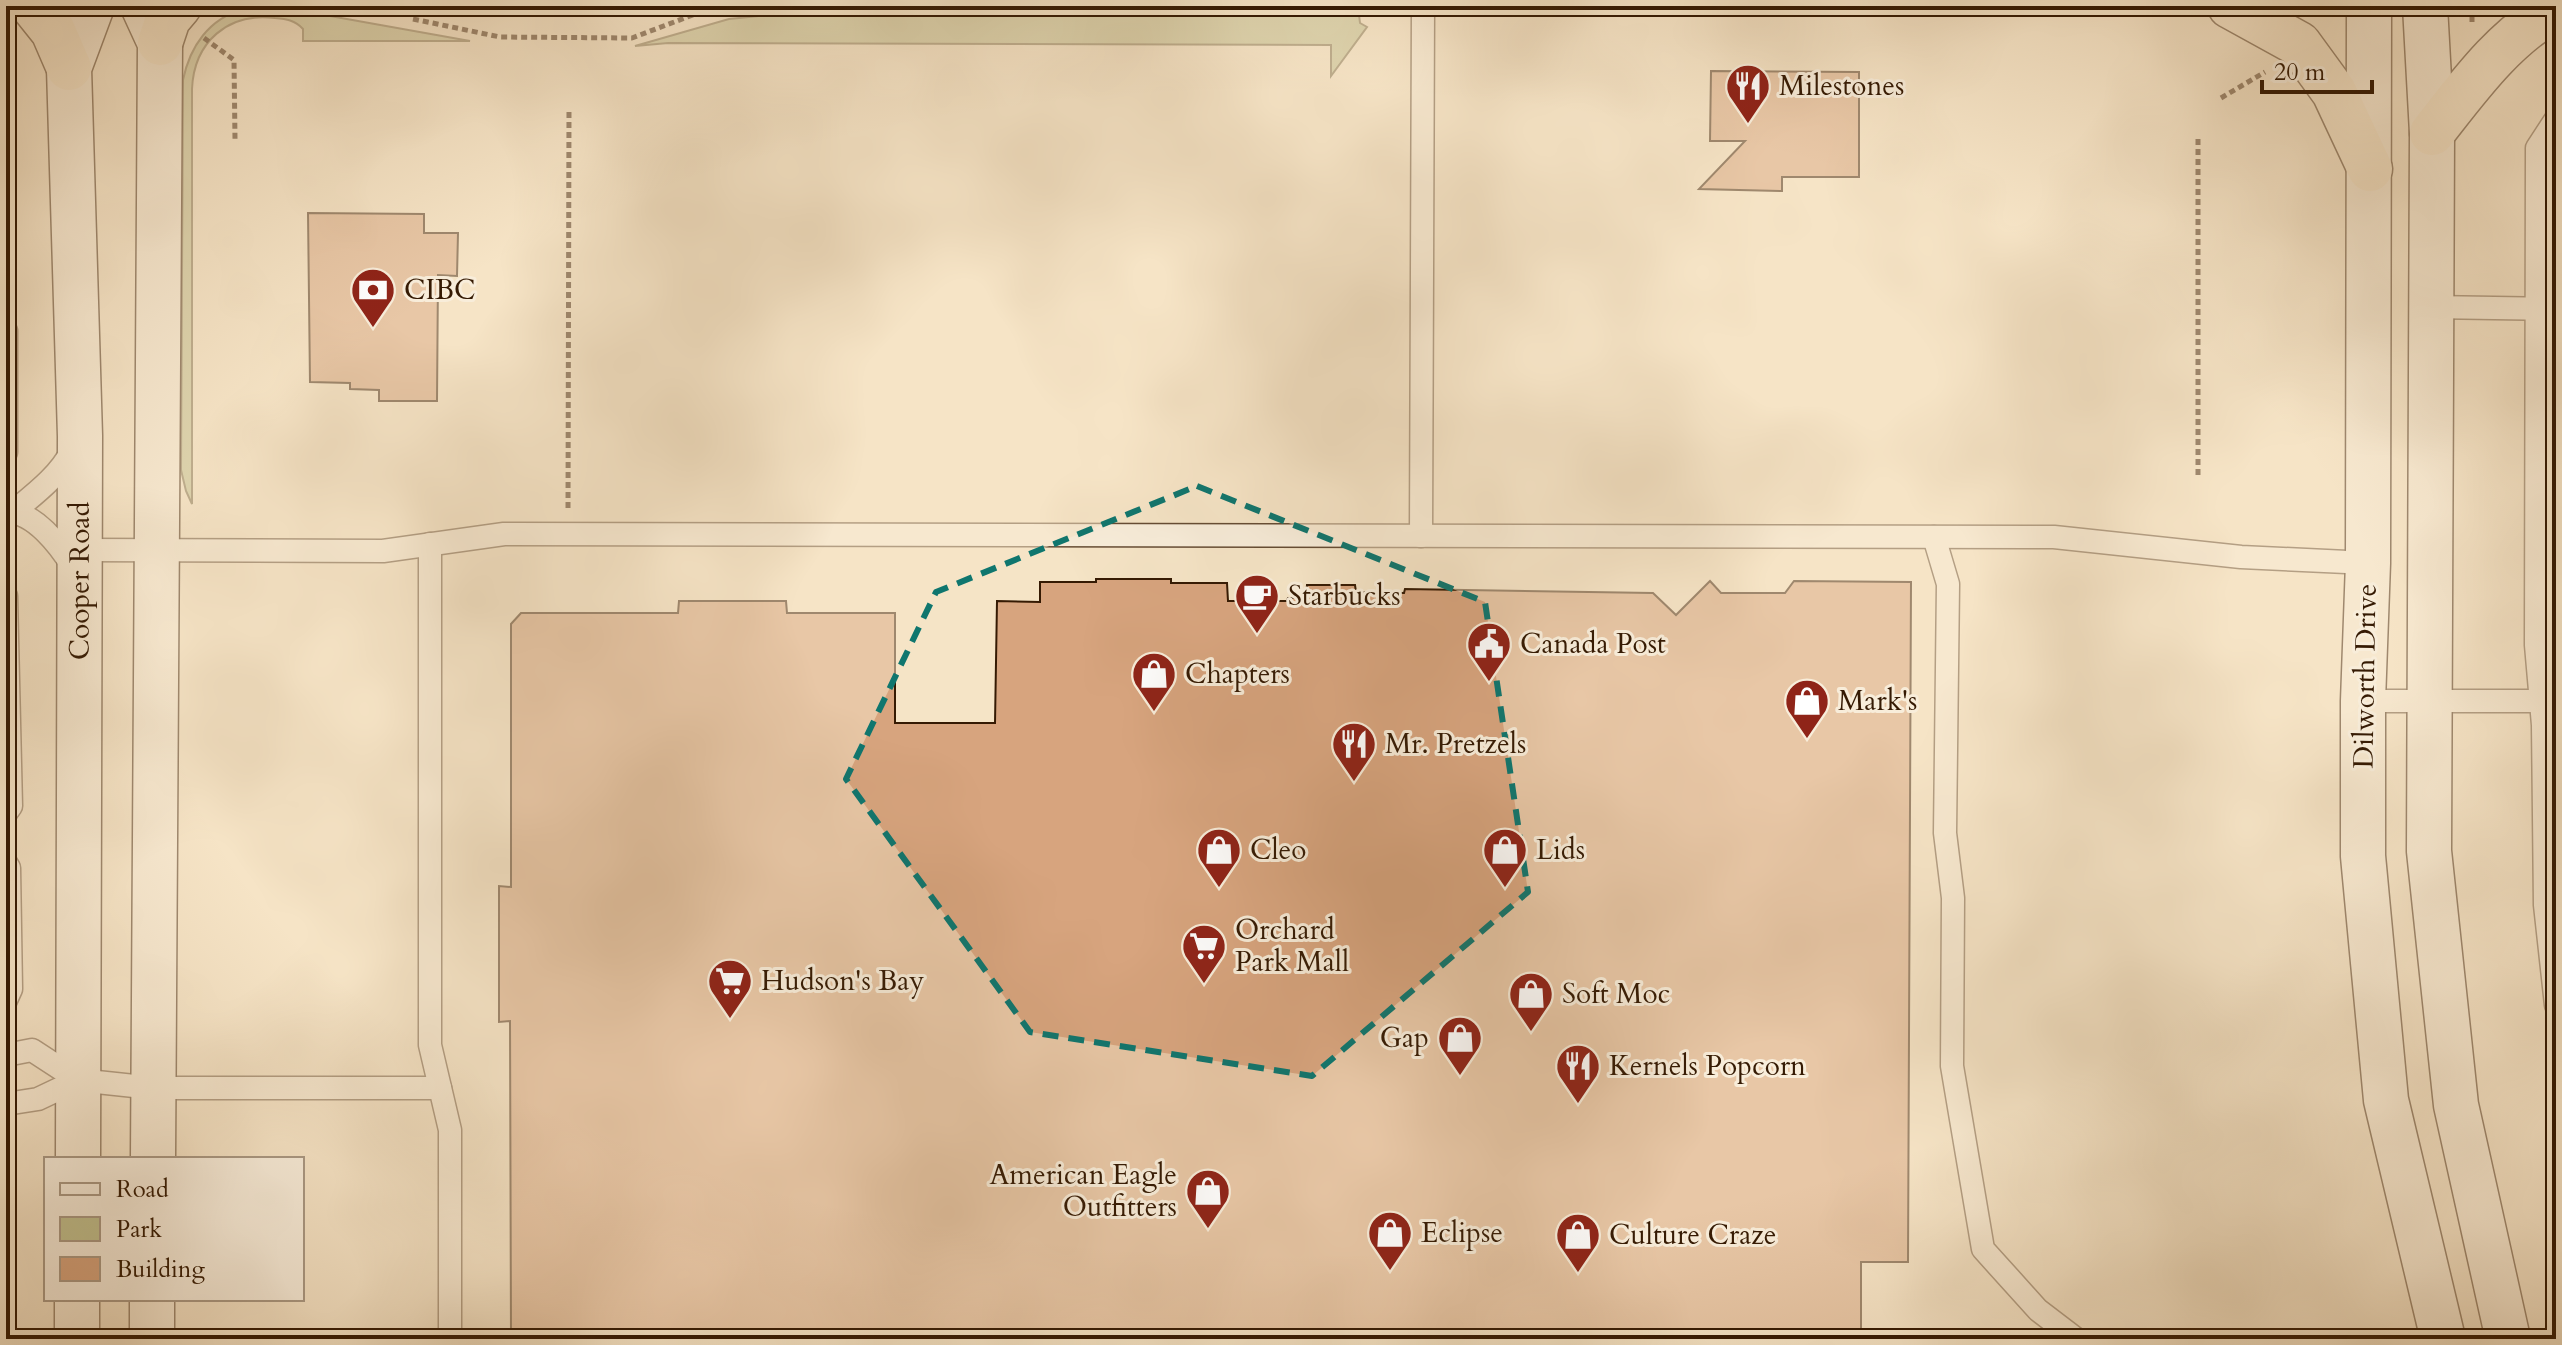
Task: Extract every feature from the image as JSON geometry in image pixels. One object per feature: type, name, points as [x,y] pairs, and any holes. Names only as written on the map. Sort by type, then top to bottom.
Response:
[{"type":"highway","points":[[33,6],[53,31],[69,68]]},
{"type":"highway","points":[[2230,6],[2299,44],[2334,92],[2370,169]]},
{"type":"highway","points":[[2432,133],[2498,53],[2530,23],[2556,8]]},
{"type":"main road","name":"Cooper Road","points":[[78,1157],[80,436],[69,68],[92,6]]},
{"type":"main road","name":"Dilworth Drive","points":[[2369,6],[2368,563],[2363,701],[2363,856],[2386,1100],[2443,1339]]},
{"type":"main road","points":[[2425,6],[2432,133],[2429,851],[2456,1105],[2508,1339]]},
{"type":"main road","points":[[153,1157],[157,549],[169,22]]},
{"type":"main road","points":[[77,1301],[77,1339]]},
{"type":"main road","points":[[152,1301],[152,1339]]},
{"type":"lane","points":[[1421,536],[1423,6]]},
{"type":"lane","points":[[2556,119],[2537,148],[2547,309],[2536,645],[2549,697],[2545,905],[2556,1005]]},
{"type":"lane","points":[[2430,307],[2547,309]]},
{"type":"lane","points":[[6,331],[6,452]]},
{"type":"lane","points":[[80,436],[65,465],[44,487],[10,512],[38,525],[79,563],[157,549],[383,551],[504,534],[2054,537],[2241,557],[2368,563]]},
{"type":"lane","points":[[1934,537],[1948,584],[1945,833],[1953,898],[1952,1066],[1983,1249],[2038,1310],[2076,1339]]},
{"type":"lane","points":[[430,544],[430,1045],[450,1130],[450,1339]]},
{"type":"lane","points":[[6,596],[11,806],[6,813]]},
{"type":"lane","points":[[2363,701],[2549,697]]},
{"type":"lane","points":[[6,863],[9,868],[11,989],[6,1000]]},
{"type":"lane","points":[[6,1055],[32,1050],[78,1080],[153,1088],[440,1088]]},
{"type":"lane","points":[[6,1104],[38,1099],[78,1080]]},
{"type":"path","points":[[413,19],[500,37],[577,41],[632,38],[711,8]]},
{"type":"path","points":[[169,22],[234,60],[235,139]]},
{"type":"path","points":[[2221,98],[2268,70]]},
{"type":"path","points":[[569,108],[568,509],[572,515]]},
{"type":"path","points":[[2198,139],[2198,475]]},
{"type":"highlighted area","points":[[1197,486],[1485,602],[1528,892],[1312,1076],[1030,1032],[846,779],[936,592]]},
{"type":"green space","points":[[243,9],[302,11],[470,41],[303,41],[303,29],[294,22],[258,17],[229,25],[207,44],[199,57],[192,89],[192,504],[181,470],[183,80],[196,45],[203,36],[220,20]]},
{"type":"green space","points":[[822,10],[1359,15],[1360,23],[1367,27],[1331,76],[1331,45],[668,43],[635,46],[729,19]]},
{"type":"building","points":[[1711,71],[1859,72],[1859,177],[1782,177],[1782,191],[1699,189],[1745,141],[1710,141]]},
{"type":"building","name":"CIBC","points":[[308,213],[424,214],[424,233],[458,233],[457,276],[438,275],[437,401],[379,401],[379,390],[350,389],[350,383],[310,382]]},
{"type":"building","name":"Orchard Park Mall","points":[[1096,579],[1227,583],[1228,601],[1306,598],[1307,585],[1355,585],[1356,592],[1404,593],[1405,589],[1653,593],[1676,615],[1710,581],[1721,593],[1785,593],[1794,581],[1911,582],[1908,1262],[1861,1262],[1861,1339],[511,1339],[510,1021],[499,1022],[499,886],[511,887],[511,624],[521,613],[678,613],[679,601],[786,601],[787,613],[895,613],[895,723],[995,723],[997,601],[1040,602],[1040,582],[1096,582]]},
{"type":"place","name":"Milestones","points":[[1748,125]]},
{"type":"place","name":"CIBC","points":[[373,329]]},
{"type":"place","name":"Starbucks","points":[[1257,635]]},
{"type":"place","name":"Canada Post","points":[[1489,683]]},
{"type":"place","name":"Chapters","points":[[1154,713]]},
{"type":"place","name":"Mark's","points":[[1807,740]]},
{"type":"place","name":"Mr. Pretzels","points":[[1354,783]]},
{"type":"place","name":"Cleo","points":[[1219,889]]},
{"type":"place","name":"Lids","points":[[1505,889]]},
{"type":"place","name":"Orchard Park Mall","points":[[1204,985]]},
{"type":"place","name":"Hudson's Bay","points":[[730,1020]]},
{"type":"place","name":"Soft Moc","points":[[1531,1033]]},
{"type":"place","name":"Gap","points":[[1460,1077]]},
{"type":"place","name":"Kernels Popcorn","points":[[1578,1105]]},
{"type":"place","name":"American Eagle Outfitters","points":[[1208,1230]]},
{"type":"place","name":"Eclipse","points":[[1390,1272]]},
{"type":"place","name":"Culture Craze","points":[[1578,1274]]}]
